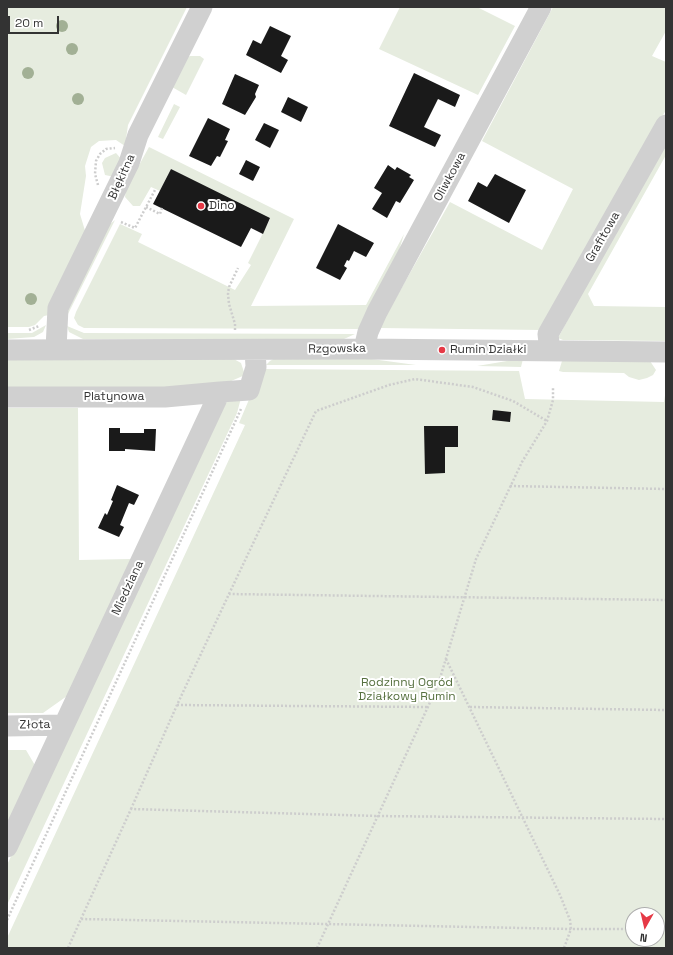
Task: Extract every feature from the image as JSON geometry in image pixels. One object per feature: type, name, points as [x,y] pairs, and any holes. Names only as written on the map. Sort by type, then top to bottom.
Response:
[{"type":"street","name":"Błękitna","points":[[56,349],[58,308],[129,163],[138,135],[202,7]]},
{"type":"street","name":"Oliwkowa","points":[[364,349],[368,332],[377,312],[541,7]]},
{"type":"street","name":"Grafitowa","points":[[550,351],[548,334],[666,125]]},
{"type":"street","name":"Rzgowska","points":[[7,350],[364,349],[666,352]]},
{"type":"street","points":[[220,392],[249,390],[256,367],[255,350]]},
{"type":"street","name":"Platynowa","points":[[7,396],[165,397],[220,392]]},
{"type":"street","name":"Miedziana","points":[[7,848],[220,392]]},
{"type":"street","name":"Złota","points":[[7,726],[64,725]]},
{"type":"path","points":[[116,224],[121,222],[135,228],[155,190]]},
{"type":"path","points":[[146,207],[160,214],[162,208]]},
{"type":"path","points":[[235,331],[235,324],[228,304],[228,287],[238,268]]},
{"type":"path","points":[[68,948],[229,594],[316,411],[389,385],[415,379],[473,386],[513,401],[547,421]]},
{"type":"path","points":[[317,948],[438,685],[463,597],[476,559],[510,486],[547,421],[553,400],[553,388]]},
{"type":"path","points":[[7,920],[249,390]]},
{"type":"path","points":[[510,486],[666,489]]},
{"type":"path","points":[[229,594],[666,600]]},
{"type":"path","points":[[446,659],[560,895],[570,920],[571,929],[564,948]]},
{"type":"path","points":[[178,705],[428,707]]},
{"type":"path","points":[[470,708],[666,710]]},
{"type":"path","points":[[132,809],[378,816],[666,819]]},
{"type":"path","points":[[81,919],[327,925],[625,929]]},
{"type":"green space","points":[[7,7],[187,7],[128,125],[125,146],[116,140],[99,141],[91,147],[85,166],[86,176],[80,214],[86,234],[49,315],[44,316],[35,325],[29,327],[7,327]]},
{"type":"green space","points":[[400,7],[477,7],[515,26],[478,95],[379,49]]},
{"type":"green space","points":[[553,7],[666,7],[666,31],[652,56],[666,62],[666,110],[542,330],[379,328],[450,202],[542,250],[573,189],[482,141]]},
{"type":"green space","points":[[190,56],[200,56],[204,59],[186,95],[172,87],[186,58]]},
{"type":"green space","points":[[174,104],[180,107],[163,139],[158,137]]},
{"type":"green space","points":[[666,135],[666,155],[588,294],[594,306],[666,307],[666,341],[563,340],[558,338]]},
{"type":"green space","points":[[149,147],[294,219],[251,306],[366,305],[404,234],[395,264],[362,329],[84,328],[78,325],[74,318],[76,312],[120,224],[142,234],[138,242],[235,290],[251,265],[248,263],[270,219],[171,169],[160,191],[151,187],[140,206],[133,206],[125,197],[126,189]]},
{"type":"green space","points":[[116,153],[123,161],[115,177],[105,175],[102,163],[105,158]]},
{"type":"green space","points":[[115,220],[68,314],[66,315],[109,225]]},
{"type":"green space","points":[[46,325],[43,332],[34,337],[7,339],[7,333],[32,333]]},
{"type":"green space","points":[[67,326],[84,333],[355,334],[344,339],[83,339],[69,332]]},
{"type":"green space","points":[[7,357],[232,358],[241,363],[245,375],[222,385],[201,387],[7,390]]},
{"type":"green space","points":[[277,357],[364,358],[416,365],[266,365]]},
{"type":"green space","points":[[523,359],[521,367],[477,366],[513,360]]},
{"type":"green space","points":[[562,361],[650,361],[656,370],[653,375],[639,380],[629,377],[624,373],[559,371]]},
{"type":"green space","name":"Rodzinny Ogród Działkowy Rumin","points":[[262,369],[519,371],[525,399],[664,402],[666,389],[666,948],[7,948],[7,938],[245,425],[239,423]]},
{"type":"green space","points":[[241,398],[237,413],[7,905],[7,865],[214,419],[229,399]]},
{"type":"green space","points":[[7,408],[78,408],[79,560],[131,559],[67,696],[43,713],[7,713]]},
{"type":"green space","points":[[7,750],[26,750],[36,767],[7,830]]},
{"type":"building","points":[[270,26],[291,36],[281,56],[288,60],[281,73],[246,55],[253,40],[261,44]]},
{"type":"building","points":[[414,73],[460,95],[455,107],[438,99],[424,127],[441,135],[435,147],[389,126]]},
{"type":"building","points":[[235,74],[259,85],[255,94],[256,97],[245,115],[222,104]]},
{"type":"building","points":[[288,97],[308,107],[301,122],[281,112]]},
{"type":"building","points":[[208,118],[230,129],[225,140],[228,141],[220,157],[217,156],[211,166],[189,156]]},
{"type":"building","points":[[264,123],[279,130],[270,148],[255,140]]},
{"type":"building","points":[[246,160],[260,167],[253,181],[239,174]]},
{"type":"building","points":[[388,165],[395,170],[397,167],[411,175],[409,177],[414,180],[400,203],[396,201],[387,218],[372,209],[382,193],[374,188]]},
{"type":"building","name":"Dino","points":[[171,169],[270,218],[263,234],[251,228],[241,247],[153,204]]},
{"type":"building","points":[[495,174],[526,190],[509,223],[468,201],[478,182],[487,187]]},
{"type":"building","points":[[338,224],[374,243],[366,257],[354,251],[349,261],[347,260],[344,266],[347,268],[340,280],[316,268]]},
{"type":"building","points":[[493,410],[511,412],[510,422],[492,420]]},
{"type":"building","points":[[424,426],[458,426],[458,447],[445,447],[445,473],[425,474]]},
{"type":"building","points":[[109,428],[120,428],[120,433],[144,433],[144,429],[156,429],[155,451],[125,449],[125,451],[109,451]]},
{"type":"building","points":[[117,485],[139,495],[134,505],[129,503],[120,525],[124,527],[119,537],[98,528],[105,513],[107,515],[113,501],[111,500]]},
{"type":"place","name":"Dino","points":[[201,206]]},
{"type":"place","name":"Rumin Działki","points":[[442,350]]}]
